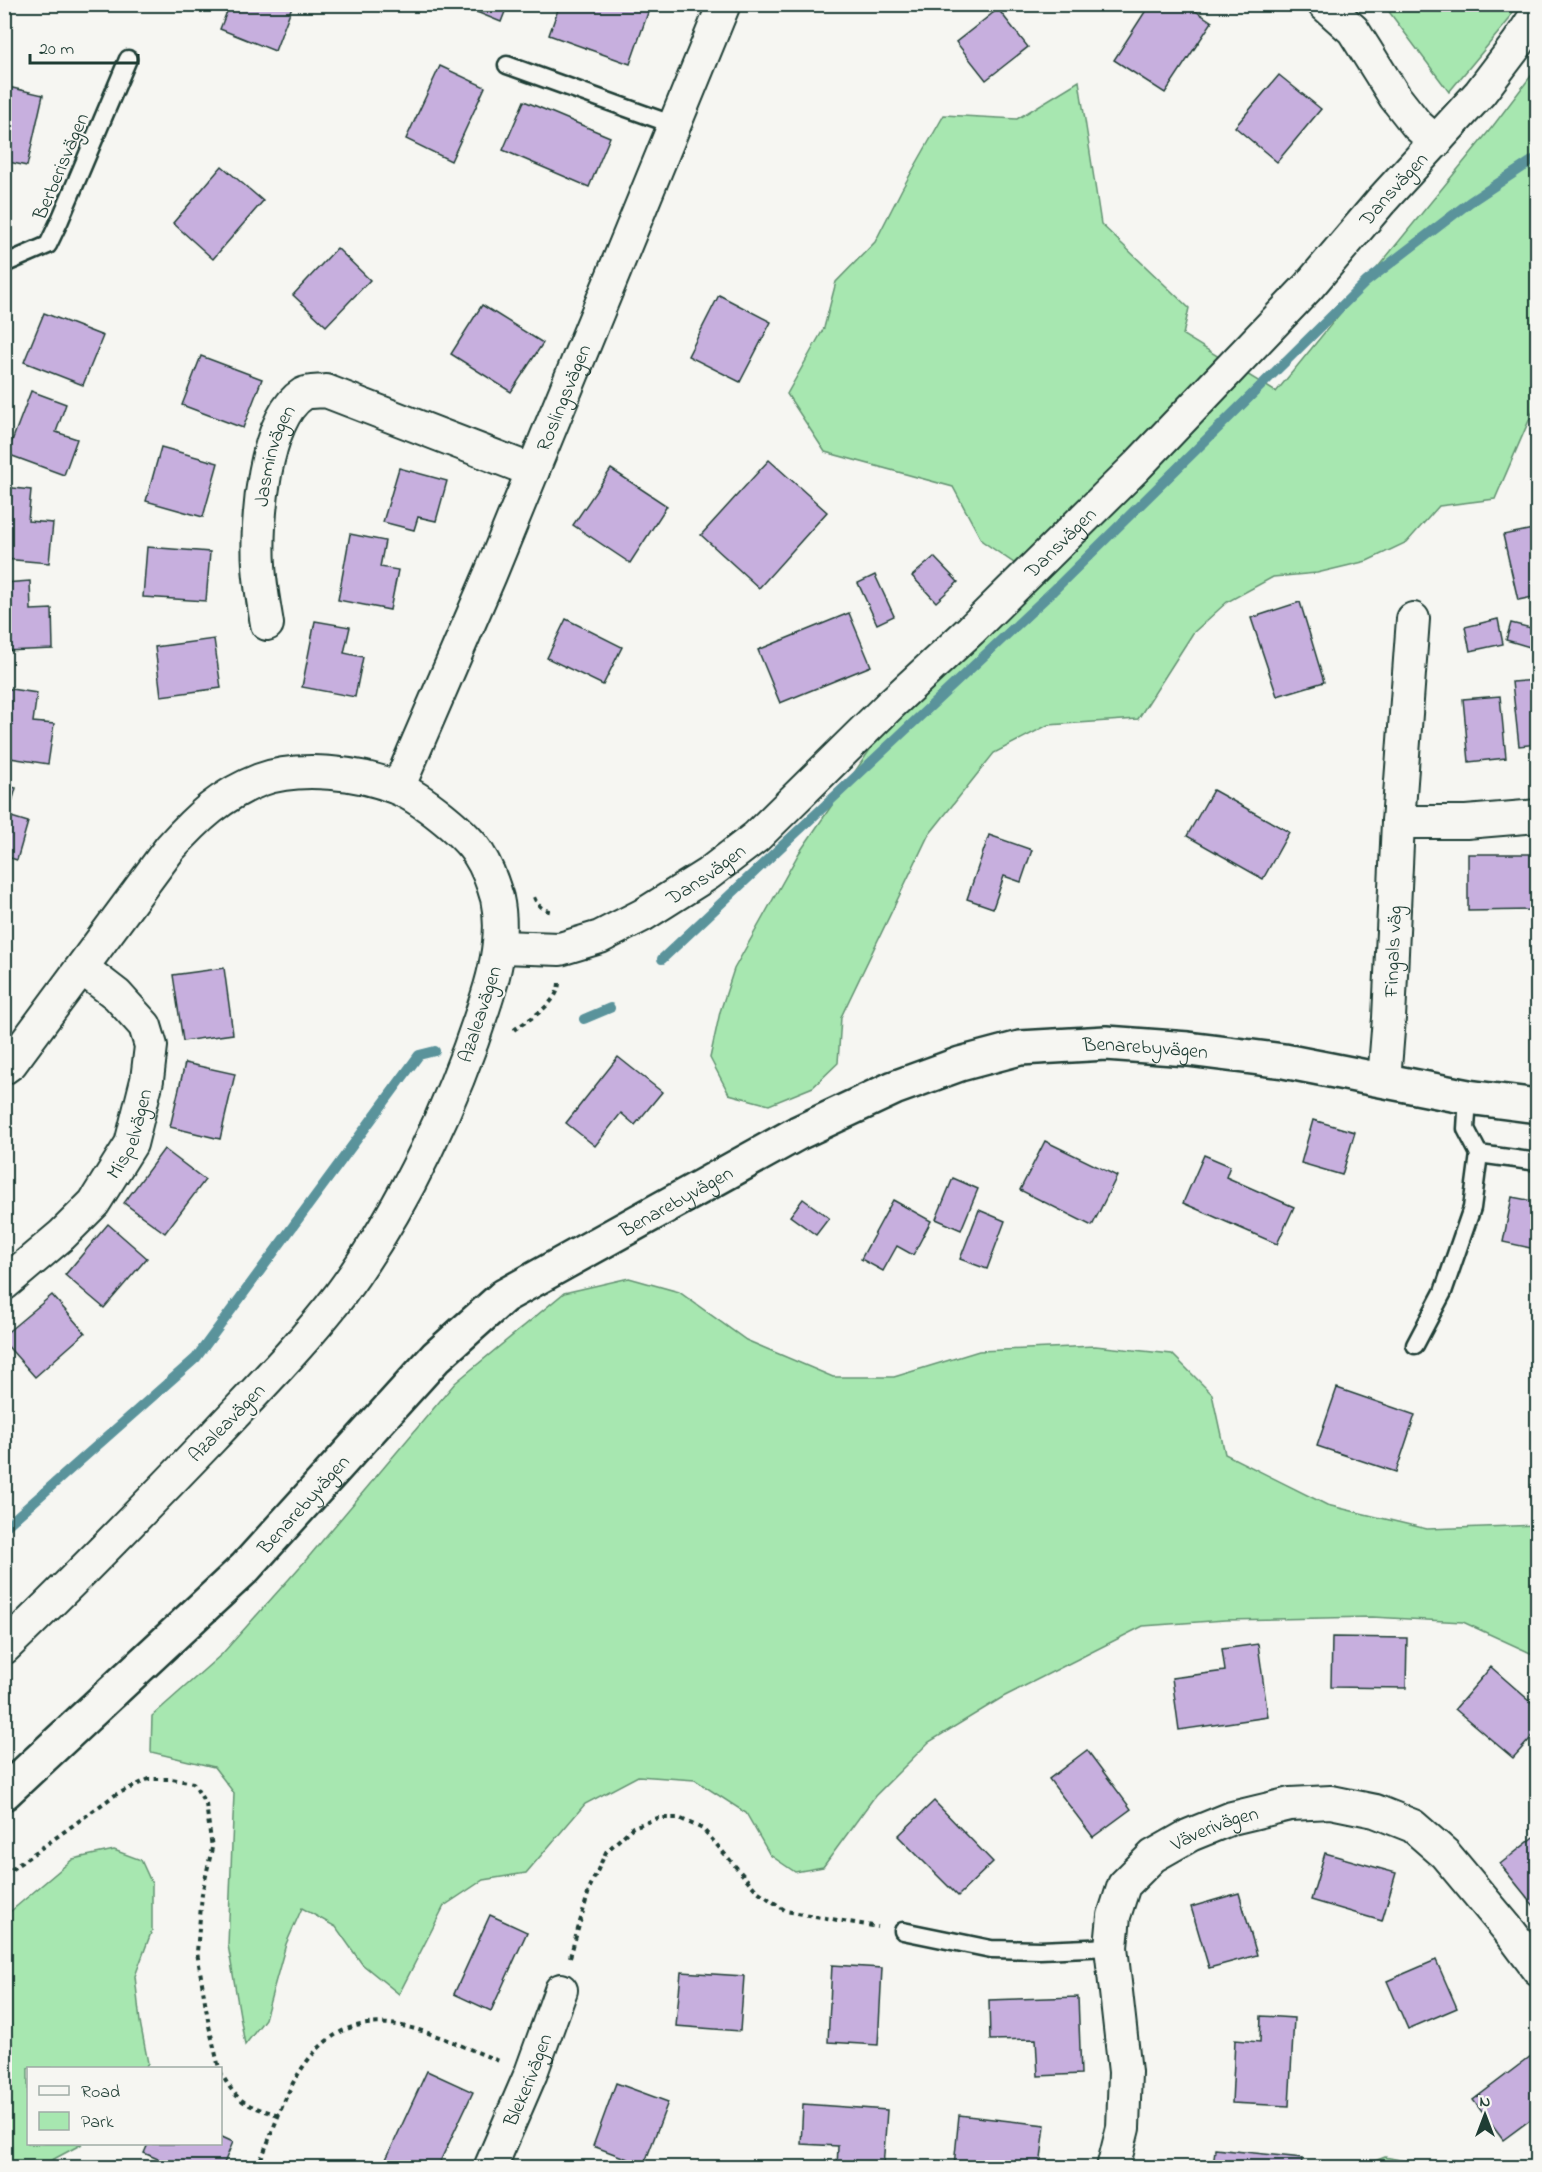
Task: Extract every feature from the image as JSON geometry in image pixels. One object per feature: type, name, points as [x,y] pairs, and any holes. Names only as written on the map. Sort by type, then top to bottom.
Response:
[{"type":"street","name":"Roslingsvägen","points":[[398,788],[533,471],[724,4]]},
{"type":"street","points":[[1324,4],[1353,30],[1395,97],[1417,125],[1436,142]]},
{"type":"street","name":"Dansvägen","points":[[499,947],[560,949],[600,937],[643,915],[708,874],[756,837],[1137,466],[1308,287],[1381,201],[1480,93],[1538,12]]},
{"type":"street","name":"Jasminvägen","points":[[267,624],[259,564],[261,492],[273,441],[288,406],[305,392],[326,391],[533,471]]},
{"type":"street","name":"Fingals väg","points":[[1384,1080],[1398,822],[1413,620]]},
{"type":"street","name":"Azaleavägen","points":[[4,1068],[11,1063],[170,848],[199,816],[232,793],[264,779],[307,772],[347,774],[398,788],[430,807],[478,853],[490,876],[497,899],[500,922],[499,947],[489,992],[476,1030],[429,1144],[403,1197],[369,1253],[339,1296],[278,1369],[97,1558],[4,1648]]},
{"type":"street","points":[[1398,822],[1466,822],[1538,816]]},
{"type":"street","name":"Mispelvägen","points":[[4,1284],[62,1235],[94,1203],[131,1144],[137,1123],[147,1080],[151,1046],[145,1026],[117,995],[82,968]]},
{"type":"street","name":"Benarebyvägen","points":[[4,1793],[245,1568],[435,1358],[504,1296],[798,1134],[894,1088],[960,1064],[1020,1048],[1106,1043],[1188,1049],[1284,1061],[1468,1096],[1538,1106]]},
{"type":"street","name":"Väverivägen","points":[[1113,2168],[1123,2128],[1125,2072],[1111,1947],[1114,1916],[1124,1886],[1153,1856],[1190,1835],[1232,1818],[1290,1804],[1331,1803],[1375,1811],[1413,1826],[1445,1854],[1538,1969]]},
{"type":"street","name":"Blekerivägen","points":[[490,2168],[531,2073],[561,1990]]},
{"type":"lane","name":"Berberisvägen","points":[[4,264],[48,245],[128,59]]},
{"type":"lane","points":[[507,65],[674,125]]},
{"type":"lane","points":[[1415,1345],[1443,1292],[1472,1208],[1479,1154],[1466,1129],[1468,1096]]},
{"type":"lane","points":[[1479,1154],[1538,1162]]},
{"type":"lane","points":[[903,1931],[991,1949],[1040,1950],[1111,1947]]},
{"type":"path","points":[[511,1032],[550,1002],[559,989],[562,913],[544,910],[536,903],[532,892]]},
{"type":"path","points":[[4,1875],[116,1795],[149,1779],[193,1782],[206,1804],[212,1848],[202,1894],[197,1952],[209,2026],[219,2067]]},
{"type":"path","points":[[561,1990],[590,1887],[606,1852],[633,1827],[658,1818],[679,1818],[703,1829],[756,1890],[786,1911],[903,1931]]},
{"type":"path","points":[[257,2168],[294,2083],[319,2046],[350,2026],[378,2022],[423,2031],[531,2073]]},
{"type":"path","points":[[222,2074],[231,2092],[247,2105],[279,2115]]},
{"type":"green space","points":[[1384,5],[1515,5],[1508,21],[1449,92]]},
{"type":"green space","points":[[1537,68],[1537,402],[1495,499],[1439,506],[1407,542],[1367,561],[1317,573],[1273,577],[1227,602],[1193,633],[1138,719],[1048,725],[994,753],[928,836],[841,1017],[838,1063],[813,1087],[769,1105],[729,1094],[710,1058],[720,1012],[734,969],[799,853],[889,722],[1037,579],[982,541],[953,487],[825,452],[787,394],[824,328],[836,282],[875,242],[944,115],[1017,119],[1079,81],[1101,224],[1189,308],[1183,335],[1276,392],[1493,126]]},
{"type":"green space","points":[[629,1278],[679,1292],[746,1340],[833,1377],[894,1377],[979,1351],[1095,1346],[1172,1354],[1212,1394],[1225,1454],[1327,1505],[1427,1529],[1537,1525],[1537,1656],[1463,1622],[1372,1617],[1225,1620],[1143,1626],[1003,1697],[929,1742],[875,1796],[823,1867],[795,1872],[770,1855],[746,1813],[695,1780],[638,1776],[585,1804],[526,1873],[483,1880],[444,1906],[399,1994],[362,1964],[336,1927],[302,1908],[286,1944],[265,2019],[245,2045],[228,1945],[234,1793],[214,1767],[151,1752],[152,1716],[222,1654],[306,1560],[455,1383],[564,1293]]},
{"type":"green space","points":[[114,1850],[141,1860],[152,1884],[152,1930],[135,1976],[140,2022],[148,2063],[146,2067],[27,2067],[27,2145],[80,2145],[39,2167],[5,2167],[5,1916],[73,1859]]},
{"type":"green space","points":[[1385,2157],[1410,2162],[1418,2167],[1359,2167]]},
{"type":"building","points":[[230,4],[293,4],[275,51],[220,29]]},
{"type":"building","points":[[457,4],[508,4],[501,22]]},
{"type":"building","points":[[560,4],[651,4],[630,64],[549,35]]},
{"type":"building","points":[[1150,4],[1185,4],[1212,22],[1165,93],[1114,60]]},
{"type":"building","points":[[998,9],[1028,47],[986,80],[956,42]]},
{"type":"building","points":[[440,66],[485,87],[451,161],[406,139]]},
{"type":"building","points":[[1279,75],[1321,109],[1277,162],[1235,127]]},
{"type":"building","points":[[4,86],[43,95],[27,166],[4,161]]},
{"type":"building","points":[[524,101],[610,137],[589,187],[503,150]]},
{"type":"building","points":[[222,166],[263,201],[213,259],[173,223]]},
{"type":"building","points":[[337,248],[370,280],[326,326],[293,295]]},
{"type":"building","points":[[719,295],[771,322],[740,382],[688,356]]},
{"type":"building","points":[[482,305],[543,343],[511,392],[451,354]]},
{"type":"building","points":[[44,313],[103,336],[83,385],[24,362]]},
{"type":"building","points":[[201,356],[262,379],[243,428],[182,405]]},
{"type":"building","points":[[31,391],[66,404],[56,432],[77,439],[64,475],[7,454]]},
{"type":"building","points":[[161,447],[218,463],[203,517],[146,501]]},
{"type":"building","points":[[769,460],[827,512],[759,588],[701,535]]},
{"type":"building","points":[[399,468],[447,481],[436,521],[418,517],[414,530],[383,522]]},
{"type":"building","points":[[611,469],[667,506],[630,563],[573,525]]},
{"type":"building","points":[[4,487],[31,490],[28,521],[53,523],[49,563],[4,559]]},
{"type":"building","points":[[1538,528],[1538,596],[1518,600],[1503,535]]},
{"type":"building","points":[[350,534],[385,541],[380,567],[398,570],[390,610],[338,600]]},
{"type":"building","points":[[147,547],[210,552],[206,601],[143,597]]},
{"type":"building","points":[[934,557],[958,582],[936,602],[912,576]]},
{"type":"building","points":[[875,575],[894,616],[877,624],[858,583]]},
{"type":"building","points":[[30,581],[31,610],[52,609],[53,649],[4,651],[4,583]]},
{"type":"building","points":[[1300,602],[1324,682],[1277,696],[1251,618]]},
{"type":"building","points":[[849,613],[871,666],[780,703],[758,650]]},
{"type":"building","points":[[566,619],[622,647],[603,685],[547,658]]},
{"type":"building","points":[[1498,619],[1503,644],[1470,651],[1465,627]]},
{"type":"building","points":[[315,621],[350,627],[344,653],[363,657],[355,697],[302,687]]},
{"type":"building","points":[[1511,623],[1535,629],[1530,647],[1506,640]]},
{"type":"building","points":[[214,639],[221,688],[161,696],[155,647]]},
{"type":"building","points":[[1538,680],[1538,744],[1519,746],[1512,682]]},
{"type":"building","points":[[4,688],[37,693],[33,722],[54,724],[48,764],[4,757]]},
{"type":"building","points":[[1500,696],[1506,758],[1469,762],[1463,699]]},
{"type":"building","points":[[4,785],[16,788],[8,816],[28,822],[17,860],[4,856]]},
{"type":"building","points":[[1213,790],[1289,832],[1263,879],[1187,836]]},
{"type":"building","points":[[989,835],[1032,850],[1021,882],[1004,876],[993,908],[967,899]]},
{"type":"building","points":[[1468,854],[1538,854],[1538,910],[1468,911]]},
{"type":"building","points":[[224,968],[233,1034],[183,1041],[173,975]]},
{"type":"building","points":[[618,1057],[662,1092],[635,1125],[621,1113],[595,1146],[566,1123]]},
{"type":"building","points":[[185,1063],[235,1074],[220,1139],[170,1127]]},
{"type":"building","points":[[1313,1120],[1355,1132],[1342,1175],[1301,1163]]},
{"type":"building","points":[[1045,1141],[1117,1176],[1092,1226],[1020,1190]]},
{"type":"building","points":[[164,1149],[205,1180],[165,1233],[124,1203]]},
{"type":"building","points":[[1204,1155],[1230,1166],[1226,1177],[1294,1207],[1277,1244],[1183,1203]]},
{"type":"building","points":[[953,1178],[978,1189],[961,1230],[936,1219]]},
{"type":"building","points":[[1512,1197],[1538,1202],[1538,1237],[1535,1249],[1503,1242]]},
{"type":"building","points":[[803,1199],[829,1218],[816,1235],[790,1216]]},
{"type":"building","points":[[893,1200],[931,1221],[913,1255],[897,1246],[883,1271],[861,1259]]},
{"type":"building","points":[[979,1210],[1005,1221],[987,1269],[960,1259]]},
{"type":"building","points":[[108,1224],[147,1258],[104,1308],[65,1275]]},
{"type":"building","points":[[52,1295],[85,1333],[35,1377],[4,1342],[4,1335]]},
{"type":"building","points":[[4,1382],[11,1391],[4,1395]]},
{"type":"building","points":[[1337,1388],[1415,1415],[1396,1472],[1317,1446]]},
{"type":"building","points":[[1332,1637],[1407,1638],[1406,1688],[1331,1687]]},
{"type":"building","points":[[1258,1644],[1268,1717],[1179,1730],[1172,1678],[1225,1671],[1222,1649]]},
{"type":"building","points":[[1491,1667],[1538,1708],[1538,1730],[1513,1758],[1455,1709]]},
{"type":"building","points":[[1087,1750],[1131,1809],[1093,1837],[1049,1779]]},
{"type":"building","points":[[934,1801],[993,1862],[958,1896],[898,1836]]},
{"type":"building","points":[[1538,1834],[1538,1911],[1500,1864]]},
{"type":"building","points":[[1325,1853],[1396,1873],[1382,1921],[1311,1900]]},
{"type":"building","points":[[1239,1893],[1257,1955],[1209,1968],[1191,1907]]},
{"type":"building","points":[[490,1915],[527,1932],[491,2011],[454,1994]]},
{"type":"building","points":[[1436,1960],[1457,2008],[1408,2029],[1387,1981]]},
{"type":"building","points":[[832,1965],[882,1968],[878,2045],[828,2042]]},
{"type":"building","points":[[681,1972],[744,1976],[740,2031],[676,2026]]},
{"type":"building","points":[[1078,1997],[1081,2074],[1038,2076],[1036,2039],[990,2040],[989,2000]]},
{"type":"building","points":[[1261,2016],[1294,2018],[1289,2106],[1232,2103],[1235,2040],[1260,2042]]},
{"type":"building","points":[[1531,2056],[1538,2065],[1538,2114],[1503,2140],[1473,2100]]},
{"type":"building","points":[[427,2071],[473,2092],[437,2168],[382,2168]]},
{"type":"building","points":[[616,2083],[668,2102],[644,2165],[593,2146]]},
{"type":"building","points":[[803,2104],[887,2110],[883,2168],[837,2168],[838,2146],[801,2144]]},
{"type":"building","points":[[959,2115],[1045,2125],[1040,2168],[954,2166]]},
{"type":"building","points":[[222,2137],[233,2142],[222,2168],[179,2168],[144,2153],[148,2145],[222,2145]]},
{"type":"building","points":[[1215,2149],[1303,2158],[1302,2168],[1213,2168]]},
{"type":"waterway","points":[[662,959],[1052,592],[1366,282],[1470,202],[1538,157]]},
{"type":"waterway","points":[[584,1019],[610,1008]]},
{"type":"waterway","points":[[4,1528],[196,1358],[419,1055],[435,1051]]}]
